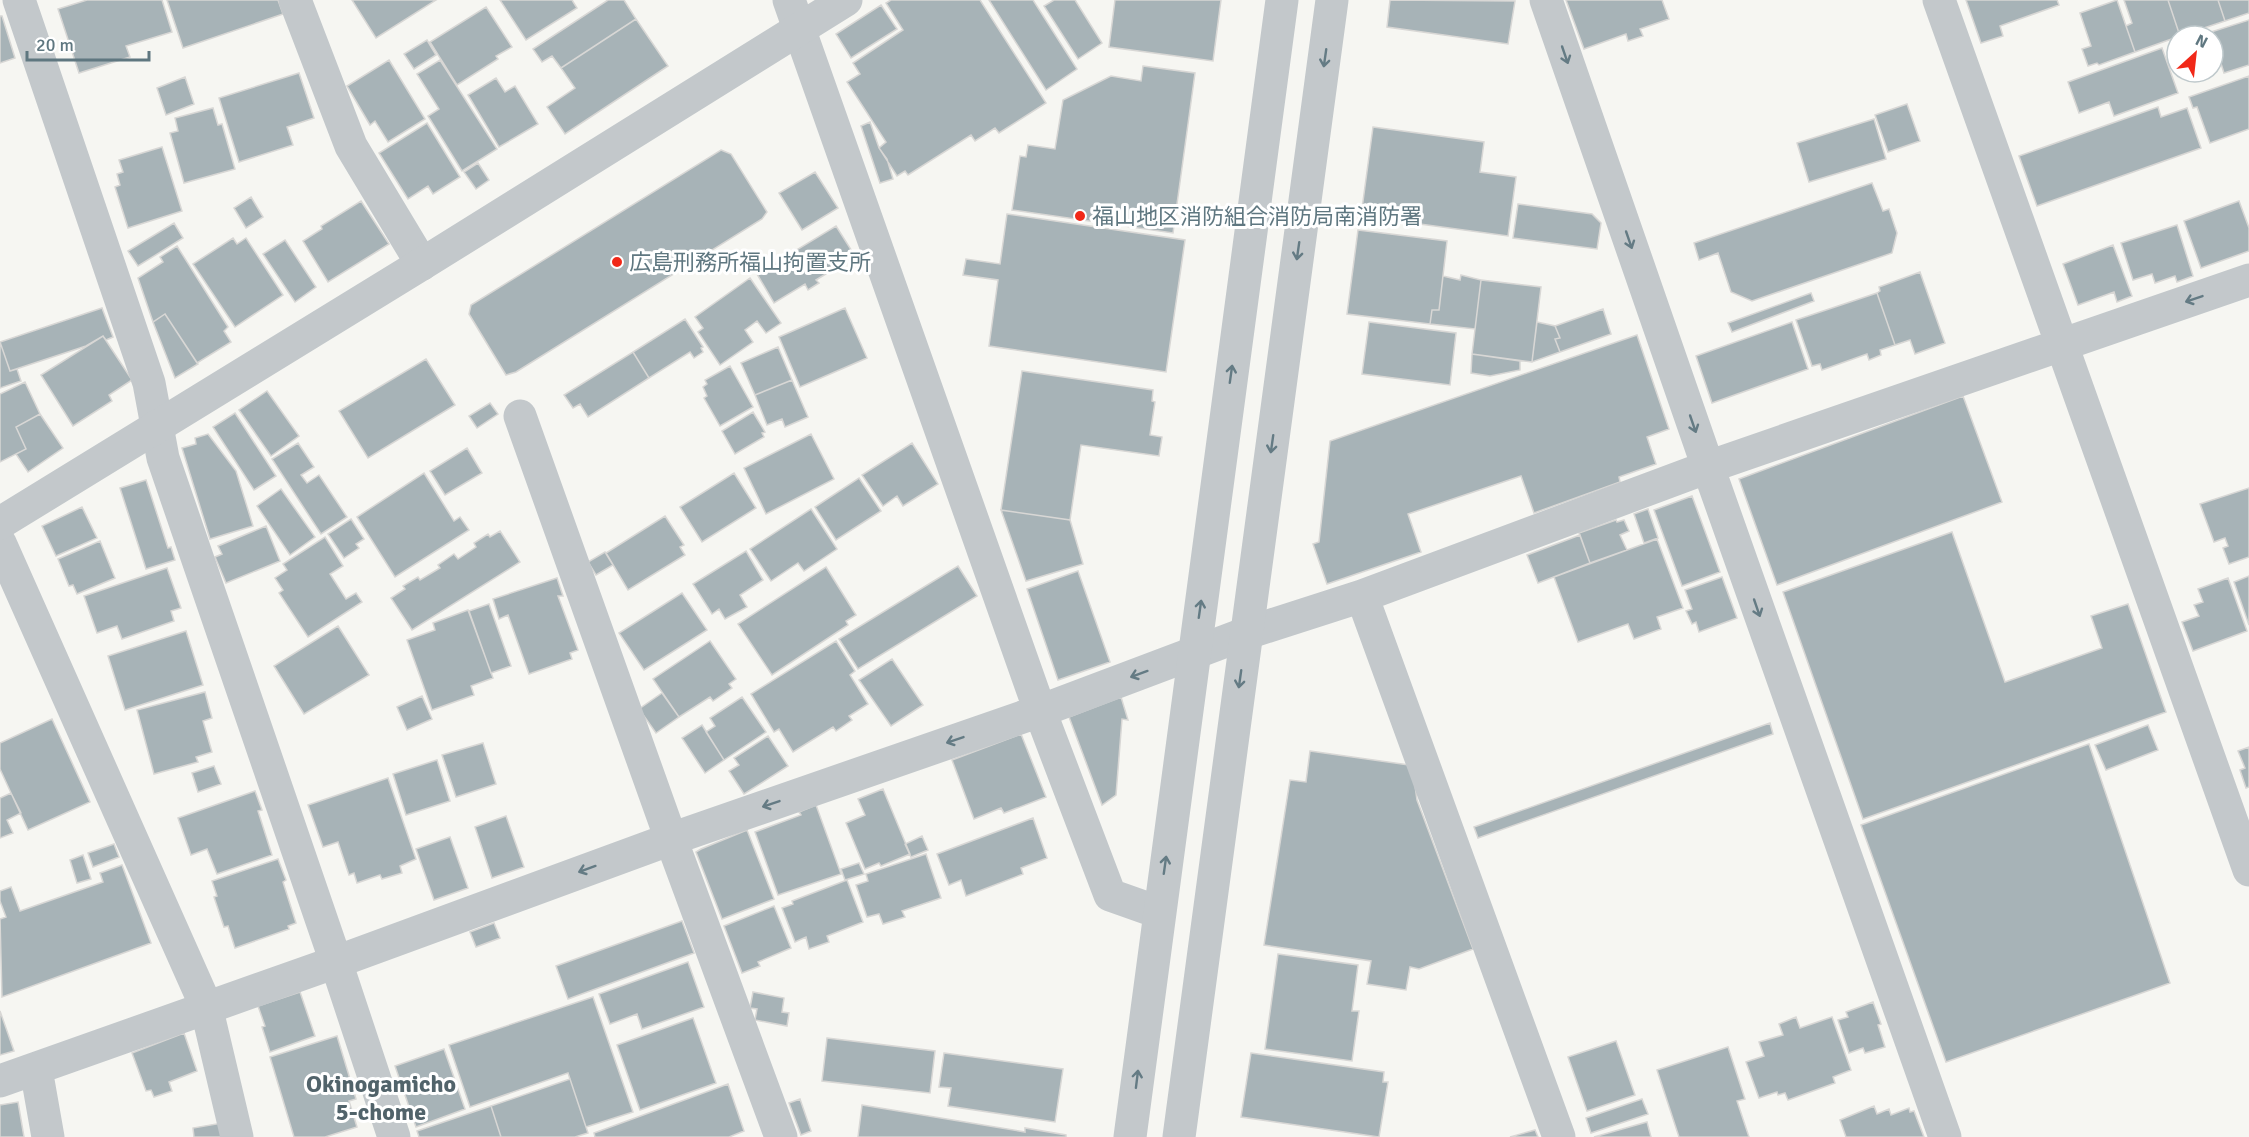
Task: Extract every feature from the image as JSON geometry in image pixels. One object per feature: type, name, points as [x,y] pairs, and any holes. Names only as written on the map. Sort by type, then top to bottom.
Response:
[{"type":"street","points":[[19,0],[149,383],[163,458],[394,1137]]},
{"type":"street","points":[[295,0],[351,146],[422,264]]},
{"type":"street","points":[[0,523],[422,264],[794,15],[846,0]]},
{"type":"street","points":[[1130,1137],[1158,912],[1282,0]]},
{"type":"street","points":[[1179,1137],[1332,0]]},
{"type":"street","points":[[1546,0],[1945,1137]]},
{"type":"street","points":[[1939,0],[2249,870]]},
{"type":"street","points":[[794,15],[1040,711],[1110,895],[1158,912]]},
{"type":"street","points":[[0,1081],[206,1006],[336,962],[671,838],[1040,711],[1247,633],[1362,596],[1708,467],[2249,280]]},
{"type":"street","points":[[520,416],[781,1137]]},
{"type":"street","points":[[0,543],[206,1006],[237,1137]]},
{"type":"street","points":[[1362,596],[1559,1137]]},
{"type":"street","points":[[36,1069],[48,1137]]},
{"type":"building","points":[[87,0],[162,0],[172,32],[126,46],[130,57],[79,73],[58,9]]},
{"type":"building","points":[[167,0],[278,0],[283,14],[183,48]]},
{"type":"building","points":[[352,0],[436,0],[376,38]]},
{"type":"building","points":[[500,0],[572,0],[577,8],[526,40]]},
{"type":"building","points":[[608,0],[624,0],[636,19],[561,68],[552,56],[542,62],[533,49]]},
{"type":"building","points":[[891,0],[980,0],[1046,103],[999,133],[995,128],[975,141],[971,135],[908,175],[905,171],[897,176],[879,148],[886,142],[847,82],[860,74],[853,63],[903,30],[886,3]]},
{"type":"building","points":[[989,0],[1033,0],[1077,69],[1046,90]]},
{"type":"building","points":[[1054,0],[1075,0],[1102,43],[1078,59],[1044,6]]},
{"type":"building","points":[[1115,0],[1221,0],[1213,61],[1109,47]]},
{"type":"building","points":[[1390,0],[1515,1],[1508,44],[1387,27]]},
{"type":"building","points":[[1566,0],[1662,0],[1669,19],[1640,29],[1643,36],[1628,41],[1626,34],[1584,49]]},
{"type":"building","points":[[1966,0],[2057,0],[2059,5],[2000,26],[2003,36],[1981,43]]},
{"type":"building","points":[[2117,0],[2135,52],[2099,65],[2097,63],[2088,66],[2082,49],[2091,46],[2080,13]]},
{"type":"building","points":[[2124,0],[2168,0],[2176,24],[2165,24],[2165,41],[2135,52],[2126,26],[2132,23]]},
{"type":"building","points":[[2168,0],[2218,0],[2225,21],[2216,24],[2176,24]]},
{"type":"building","points":[[2218,0],[2249,0],[2249,13],[2225,21]]},
{"type":"building","points":[[881,5],[897,29],[851,58],[836,34]]},
{"type":"building","points":[[486,7],[512,47],[496,56],[498,59],[457,85],[430,42]]},
{"type":"building","points":[[0,16],[2,16],[15,58],[0,63]]},
{"type":"building","points":[[636,19],[668,66],[565,134],[547,107],[575,88],[561,68]]},
{"type":"building","points":[[2249,20],[2249,65],[2225,73],[2225,28]]},
{"type":"building","points":[[427,40],[436,55],[414,69],[404,54]]},
{"type":"building","points":[[2162,48],[2165,56],[2165,84],[2175,84],[2178,93],[2114,116],[2109,102],[2079,113],[2068,82]]},
{"type":"building","points":[[389,60],[425,119],[388,142],[375,121],[370,125],[347,86]]},
{"type":"building","points":[[440,60],[497,149],[462,171],[428,116],[439,109],[417,74]]},
{"type":"building","points":[[1143,66],[1195,73],[1173,233],[1012,210],[1020,156],[1026,157],[1028,145],[1055,149],[1063,100],[1111,76],[1141,81]]},
{"type":"building","points":[[299,73],[314,118],[287,127],[293,145],[239,162],[219,98]]},
{"type":"building","points":[[2249,76],[2249,129],[2210,143],[2197,107],[2193,108],[2189,97]]},
{"type":"building","points":[[185,77],[194,104],[166,115],[157,88]]},
{"type":"building","points":[[496,78],[505,92],[515,86],[538,124],[499,147],[468,95]]},
{"type":"building","points":[[1907,104],[1920,141],[1888,152],[1875,115]]},
{"type":"building","points":[[2158,107],[2161,117],[2187,108],[2201,148],[2037,206],[2019,156]]},
{"type":"building","points":[[213,108],[218,125],[222,124],[235,169],[184,183],[170,133],[178,131],[175,118]]},
{"type":"building","points":[[1874,119],[1886,159],[1809,182],[1797,143]]},
{"type":"building","points":[[870,122],[879,148],[887,159],[893,179],[880,183],[861,126]]},
{"type":"building","points":[[427,123],[460,177],[433,194],[428,186],[408,199],[379,153]]},
{"type":"building","points":[[1373,127],[1484,142],[1480,172],[1516,177],[1508,236],[1361,216]]},
{"type":"building","points":[[162,147],[182,211],[128,228],[115,187],[120,185],[117,174],[123,172],[119,160]]},
{"type":"building","name":"広島刑務所福山拘置支所","points":[[721,150],[731,154],[767,212],[762,219],[516,372],[506,375],[469,314],[471,305]]},
{"type":"building","points":[[478,163],[489,180],[476,189],[464,172]]},
{"type":"building","points":[[815,172],[838,208],[802,230],[779,193]]},
{"type":"building","points":[[1872,183],[1883,211],[1889,209],[1897,233],[1892,253],[1752,301],[1731,292],[1718,253],[1699,260],[1694,243]]},
{"type":"building","points":[[251,197],[263,217],[246,228],[234,208]]},
{"type":"building","points":[[361,201],[389,244],[328,282],[303,241],[322,229],[321,226]]},
{"type":"building","points":[[2239,201],[2249,228],[2249,251],[2201,268],[2184,221]]},
{"type":"building","points":[[1518,204],[1592,214],[1601,223],[1597,249],[1513,238]]},
{"type":"building","points":[[1007,214],[1185,240],[1166,372],[989,346],[998,280],[963,275],[966,259],[1000,264]]},
{"type":"building","points":[[174,223],[183,238],[138,266],[128,251]]},
{"type":"building","points":[[2177,225],[2193,276],[2177,282],[2175,276],[2155,283],[2152,274],[2133,280],[2121,243]]},
{"type":"building","points":[[836,226],[855,256],[816,280],[819,283],[808,290],[805,284],[774,303],[757,274]]},
{"type":"building","points":[[1358,230],[1447,241],[1439,310],[1432,310],[1430,324],[1347,314]]},
{"type":"building","points":[[233,238],[237,244],[246,238],[283,295],[235,327],[193,264]]},
{"type":"building","points":[[285,240],[316,287],[295,302],[263,254]]},
{"type":"building","points":[[2113,245],[2132,296],[2117,302],[2114,292],[2078,305],[2063,264]]},
{"type":"building","points":[[177,246],[228,327],[224,331],[231,342],[197,363],[165,314],[153,322],[138,278],[163,262],[160,257]]},
{"type":"building","points":[[1920,272],[1945,343],[1915,354],[1910,340],[1895,345],[1877,293],[1880,291],[1879,287]]},
{"type":"building","points":[[1461,275],[1481,280],[1475,329],[1430,324],[1432,310],[1439,310],[1443,276],[1460,280]]},
{"type":"building","points":[[750,278],[781,323],[766,333],[757,321],[745,330],[753,342],[720,365],[698,332],[703,328],[695,317]]},
{"type":"building","points":[[1481,280],[1541,287],[1532,362],[1472,354]]},
{"type":"building","points":[[1811,293],[1814,301],[1732,332],[1728,323]]},
{"type":"building","points":[[1877,293],[1895,345],[1880,350],[1881,355],[1869,360],[1867,354],[1822,370],[1820,364],[1812,366],[1796,320]]},
{"type":"building","points":[[102,308],[113,337],[106,340],[103,336],[86,346],[10,371],[0,342]]},
{"type":"building","points":[[845,308],[867,358],[800,387],[779,337]]},
{"type":"building","points":[[1603,309],[1611,334],[1560,352],[1555,339],[1560,338],[1555,326]]},
{"type":"building","points":[[165,314],[198,364],[175,378],[153,322]]},
{"type":"building","points":[[685,319],[703,347],[701,348],[703,352],[694,358],[690,352],[649,378],[633,352]]},
{"type":"building","points":[[1369,322],[1456,333],[1450,385],[1362,374]]},
{"type":"building","points":[[1537,322],[1555,326],[1560,338],[1555,339],[1560,352],[1532,362]]},
{"type":"building","points":[[1792,322],[1808,369],[1712,403],[1696,356]]},
{"type":"building","points":[[1637,335],[1669,429],[1647,437],[1656,464],[1619,477],[1620,482],[1534,513],[1521,476],[1408,514],[1421,552],[1327,584],[1313,544],[1319,542],[1330,441]]},
{"type":"building","points":[[103,336],[132,380],[109,395],[112,401],[73,426],[41,375]]},
{"type":"building","points":[[0,342],[10,371],[17,369],[21,381],[0,388]]},
{"type":"building","points":[[778,347],[792,380],[755,395],[741,363]]},
{"type":"building","points":[[633,352],[649,378],[588,417],[580,404],[573,408],[564,395]]},
{"type":"building","points":[[1472,354],[1520,361],[1520,370],[1490,376],[1471,373]]},
{"type":"building","points":[[426,359],[455,405],[368,458],[339,411]]},
{"type":"building","points":[[730,366],[753,407],[720,426],[704,398],[707,396],[703,387],[707,384],[705,380]]},
{"type":"building","points":[[1022,371],[1153,390],[1152,401],[1155,402],[1150,435],[1162,437],[1159,456],[1081,445],[1070,520],[1001,510]]},
{"type":"building","points":[[792,380],[808,417],[785,427],[782,419],[767,425],[755,395]]},
{"type":"building","points":[[25,382],[40,414],[16,427],[26,449],[0,462],[0,394]]},
{"type":"building","points":[[267,391],[299,436],[271,456],[239,410]]},
{"type":"building","points":[[1963,396],[2002,502],[1777,585],[1739,479]]},
{"type":"building","points":[[490,403],[498,414],[477,428],[469,416]]},
{"type":"building","points":[[753,412],[765,432],[762,433],[764,437],[735,454],[722,431]]},
{"type":"building","points":[[235,413],[276,476],[254,490],[213,427]]},
{"type":"building","points":[[40,414],[63,448],[28,472],[16,454],[26,449],[16,427]]},
{"type":"building","points":[[208,434],[236,471],[253,526],[210,539],[182,448],[196,444],[195,438]]},
{"type":"building","points":[[811,434],[834,479],[766,514],[744,468]]},
{"type":"building","points":[[298,443],[314,467],[301,475],[307,483],[319,475],[347,517],[321,534],[272,459]]},
{"type":"building","points":[[912,443],[938,484],[903,506],[897,496],[883,506],[862,475]]},
{"type":"building","points":[[467,448],[482,473],[445,495],[430,471]]},
{"type":"building","points":[[424,473],[454,521],[460,517],[469,530],[395,577],[357,517]]},
{"type":"building","points":[[734,473],[756,508],[702,542],[680,507]]},
{"type":"building","points":[[859,478],[881,511],[836,540],[815,507]]},
{"type":"building","points":[[146,480],[168,548],[171,547],[175,560],[146,569],[120,488]]},
{"type":"building","points":[[2249,488],[2249,557],[2229,564],[2223,548],[2228,546],[2225,538],[2214,542],[2200,504]]},
{"type":"building","points":[[281,489],[315,537],[290,555],[257,506]]},
{"type":"building","points":[[1692,496],[1720,572],[1682,586],[1654,510]]},
{"type":"building","points":[[82,507],[97,538],[56,556],[42,526]]},
{"type":"building","points":[[811,509],[837,549],[804,571],[798,563],[771,581],[750,549]]},
{"type":"building","points":[[1648,509],[1658,538],[1644,543],[1634,514]]},
{"type":"building","points":[[1001,510],[1070,520],[1083,564],[1026,581]]},
{"type":"building","points":[[665,516],[684,545],[680,547],[685,555],[628,590],[606,553]]},
{"type":"building","points":[[351,519],[364,539],[356,544],[359,548],[344,558],[328,534]]},
{"type":"building","points":[[1616,520],[1617,522],[1624,520],[1629,531],[1620,535],[1627,550],[1590,563],[1579,533]]},
{"type":"building","points":[[266,526],[280,561],[226,583],[215,557],[222,554],[218,546]]},
{"type":"building","points":[[500,531],[520,562],[412,630],[391,598],[405,589],[403,586],[418,577],[420,580],[440,568],[438,565],[454,554],[458,559],[476,547],[474,543],[488,534],[490,537]]},
{"type":"building","points":[[1952,532],[2005,682],[2102,648],[2091,616],[2128,604],[2166,712],[1863,819],[1783,592]]},
{"type":"building","points":[[1580,535],[1590,563],[1538,583],[1527,555]]},
{"type":"building","points":[[325,537],[343,566],[330,574],[346,599],[356,593],[362,602],[308,637],[279,593],[283,590],[275,578],[287,570],[283,564]]},
{"type":"building","points":[[1657,539],[1683,608],[1657,617],[1661,629],[1634,639],[1628,624],[1578,642],[1554,577]]},
{"type":"building","points":[[100,541],[115,578],[77,594],[73,585],[69,586],[58,559]]},
{"type":"building","points":[[746,551],[763,580],[740,595],[747,607],[725,619],[719,609],[712,614],[693,584]]},
{"type":"building","points":[[605,552],[613,565],[596,575],[588,562]]},
{"type":"building","points":[[958,566],[977,596],[858,669],[839,639]]},
{"type":"building","points":[[826,567],[856,615],[846,621],[848,625],[772,675],[738,624]]},
{"type":"building","points":[[167,568],[181,608],[171,611],[174,621],[122,639],[117,626],[97,633],[84,596]]},
{"type":"building","points":[[1078,571],[1110,662],[1058,680],[1027,589]]},
{"type":"building","points":[[2249,576],[2249,625],[2234,582]]},
{"type":"building","points":[[1722,577],[1737,618],[1699,632],[1696,622],[1692,624],[1686,611],[1692,609],[1685,590]]},
{"type":"building","points":[[557,578],[563,596],[558,596],[578,650],[570,653],[572,659],[529,674],[508,615],[499,619],[493,599]]},
{"type":"building","points":[[2228,578],[2247,631],[2193,651],[2182,622],[2199,616],[2194,605],[2203,602],[2198,589]]},
{"type":"building","points":[[682,593],[707,630],[644,670],[619,633]]},
{"type":"building","points":[[489,604],[511,666],[491,673],[469,611]]},
{"type":"building","points":[[468,610],[493,678],[471,686],[474,695],[432,710],[407,640],[435,630],[433,623]]},
{"type":"building","points":[[338,626],[369,675],[304,714],[274,666]]},
{"type":"building","points":[[186,631],[203,685],[125,710],[108,656]]},
{"type":"building","points":[[710,641],[736,679],[729,684],[732,688],[713,701],[710,697],[679,717],[653,679]]},
{"type":"building","points":[[836,641],[855,671],[850,675],[868,704],[849,716],[852,720],[836,731],[833,727],[793,752],[779,729],[774,732],[751,694]]},
{"type":"building","points":[[892,659],[923,705],[891,726],[859,680]]},
{"type":"building","points":[[205,692],[212,718],[203,721],[212,752],[196,757],[198,762],[154,774],[137,710]]},
{"type":"building","points":[[662,693],[679,717],[656,733],[639,709]]},
{"type":"building","points":[[422,696],[432,719],[407,730],[397,707]]},
{"type":"building","points":[[742,697],[766,732],[724,760],[706,732],[715,726],[710,718]]},
{"type":"building","points":[[1121,697],[1128,720],[1122,719],[1116,795],[1102,805],[1069,717]]},
{"type":"building","points":[[52,719],[90,802],[28,830],[0,769],[0,743]]},
{"type":"building","points":[[1770,723],[1773,734],[1478,838],[1474,827]]},
{"type":"building","points":[[702,725],[724,760],[705,773],[682,738]]},
{"type":"building","points":[[2148,725],[2158,750],[2106,770],[2095,745]]},
{"type":"building","points":[[1021,734],[1046,797],[1004,813],[1001,808],[974,819],[952,760]]},
{"type":"building","points":[[768,736],[788,766],[744,794],[729,771],[739,765],[734,758]]},
{"type":"building","points":[[483,743],[496,784],[456,797],[442,755]]},
{"type":"building","points":[[2089,744],[2170,983],[1946,1062],[1861,825]]},
{"type":"building","points":[[2249,747],[2249,787],[2246,788],[2240,770],[2245,768],[2238,751]]},
{"type":"building","points":[[1310,751],[1409,765],[1413,771],[1417,800],[1473,949],[1419,969],[1410,967],[1406,990],[1367,984],[1371,961],[1264,945],[1290,780],[1306,782]]},
{"type":"building","points":[[437,760],[450,801],[406,815],[393,774]]},
{"type":"building","points":[[214,766],[221,784],[198,792],[192,773]]},
{"type":"building","points":[[388,778],[416,859],[400,866],[402,873],[382,879],[380,875],[357,883],[354,873],[349,875],[338,842],[323,847],[308,805]]},
{"type":"building","points":[[883,789],[910,854],[881,866],[879,863],[865,869],[846,823],[865,815],[858,799]]},
{"type":"building","points":[[255,791],[262,810],[258,811],[272,855],[217,874],[207,849],[191,855],[178,818]]},
{"type":"building","points":[[11,793],[21,813],[7,820],[13,833],[0,838],[0,798]]},
{"type":"building","points":[[816,805],[841,874],[778,895],[755,832],[801,815],[799,812]]},
{"type":"building","points":[[506,816],[524,867],[492,878],[475,827]]},
{"type":"building","points":[[1033,818],[1047,858],[1021,868],[1023,874],[966,896],[961,880],[949,885],[937,854]]},
{"type":"building","points":[[747,830],[774,899],[722,919],[696,852]]},
{"type":"building","points":[[922,836],[928,850],[911,857],[905,844]]},
{"type":"building","points":[[450,837],[468,888],[434,900],[416,849]]},
{"type":"building","points":[[114,844],[119,857],[93,867],[88,853]]},
{"type":"building","points":[[926,854],[941,898],[902,911],[905,917],[883,924],[879,914],[867,917],[856,885],[868,881],[866,874]]},
{"type":"building","points":[[83,855],[91,879],[77,883],[70,860]]},
{"type":"building","points":[[278,859],[286,880],[283,882],[296,923],[288,926],[289,929],[235,948],[228,926],[224,927],[214,897],[217,896],[212,881]]},
{"type":"building","points":[[859,863],[864,874],[845,880],[841,869]]},
{"type":"building","points":[[122,865],[151,943],[2,997],[0,919],[6,917],[0,901],[0,891],[11,887],[20,911],[103,882],[100,873]]},
{"type":"building","points":[[847,880],[863,922],[827,936],[829,942],[809,949],[806,937],[795,942],[782,908],[793,904],[792,901]]},
{"type":"building","points":[[774,906],[791,948],[758,962],[760,966],[742,973],[724,926]]},
{"type":"building","points":[[682,921],[694,953],[568,999],[556,966]]},
{"type":"building","points":[[494,923],[500,938],[476,947],[470,932]]},
{"type":"building","points":[[1278,954],[1358,965],[1352,1011],[1359,1011],[1352,1061],[1265,1049]]},
{"type":"building","points":[[688,962],[704,1007],[642,1029],[637,1014],[610,1024],[599,994]]},
{"type":"building","points":[[300,992],[315,1036],[270,1052],[258,1006]]},
{"type":"building","points":[[753,992],[784,998],[782,1012],[789,1013],[787,1026],[755,1020],[757,1009],[750,1008]]},
{"type":"building","points":[[593,997],[633,1112],[586,1127],[568,1073],[470,1107],[449,1045]]},
{"type":"building","points":[[1873,1002],[1881,1024],[1878,1025],[1885,1047],[1865,1053],[1863,1048],[1849,1053],[1838,1020],[1848,1017],[1846,1012]]},
{"type":"building","points":[[0,1011],[14,1051],[0,1055]]},
{"type":"building","points":[[1796,1017],[1800,1028],[1832,1017],[1851,1070],[1833,1077],[1835,1083],[1788,1100],[1785,1093],[1778,1095],[1777,1092],[1759,1098],[1746,1062],[1764,1056],[1759,1042],[1783,1035],[1779,1024]]},
{"type":"building","points":[[693,1018],[716,1083],[640,1110],[617,1045]]},
{"type":"building","points":[[184,1033],[197,1071],[169,1082],[172,1091],[154,1097],[151,1090],[146,1091],[132,1053]]},
{"type":"building","points":[[337,1036],[356,1099],[349,1101],[357,1127],[325,1137],[294,1137],[270,1057]]},
{"type":"building","points":[[827,1038],[935,1051],[930,1093],[822,1081]]},
{"type":"building","points":[[1616,1041],[1635,1095],[1587,1111],[1568,1057]]},
{"type":"building","points":[[1728,1047],[1745,1099],[1737,1101],[1749,1137],[1679,1137],[1657,1070]]},
{"type":"building","points":[[444,1049],[465,1109],[416,1127],[395,1066]]},
{"type":"building","points":[[944,1053],[1063,1069],[1055,1122],[948,1106],[951,1088],[939,1087]]},
{"type":"building","points":[[1251,1053],[1384,1072],[1383,1082],[1388,1082],[1379,1137],[1241,1117]]},
{"type":"building","points":[[570,1079],[588,1133],[575,1137],[501,1137],[491,1106]]},
{"type":"building","points":[[728,1084],[744,1131],[729,1137],[595,1137],[594,1133]]},
{"type":"building","points":[[800,1099],[811,1131],[801,1135],[789,1103]]},
{"type":"building","points":[[1642,1099],[1648,1114],[1591,1133],[1586,1118]]},
{"type":"building","points":[[18,1102],[24,1137],[0,1137],[0,1105]]},
{"type":"building","points":[[862,1105],[1025,1132],[1025,1128],[1066,1135],[1066,1137],[858,1137]]},
{"type":"building","points":[[491,1106],[501,1137],[419,1137],[417,1131]]},
{"type":"building","points":[[1874,1106],[1877,1114],[1889,1109],[1891,1115],[1909,1108],[1910,1112],[1914,1111],[1924,1137],[1846,1137],[1840,1120]]},
{"type":"building","points":[[1647,1122],[1651,1137],[1594,1137]]},
{"type":"building","points":[[222,1123],[224,1137],[194,1137],[193,1128]]},
{"type":"building","points":[[1535,1130],[1538,1137],[1510,1137]]},
{"type":"place","name":"福山地区消防組合消防局南消防署","points":[[1080,216]]},
{"type":"place","name":"広島刑務所福山拘置支所","points":[[617,262]]},
{"type":"district","name":"Okinogamicho 5-chome","points":[[381,1098]]}]
